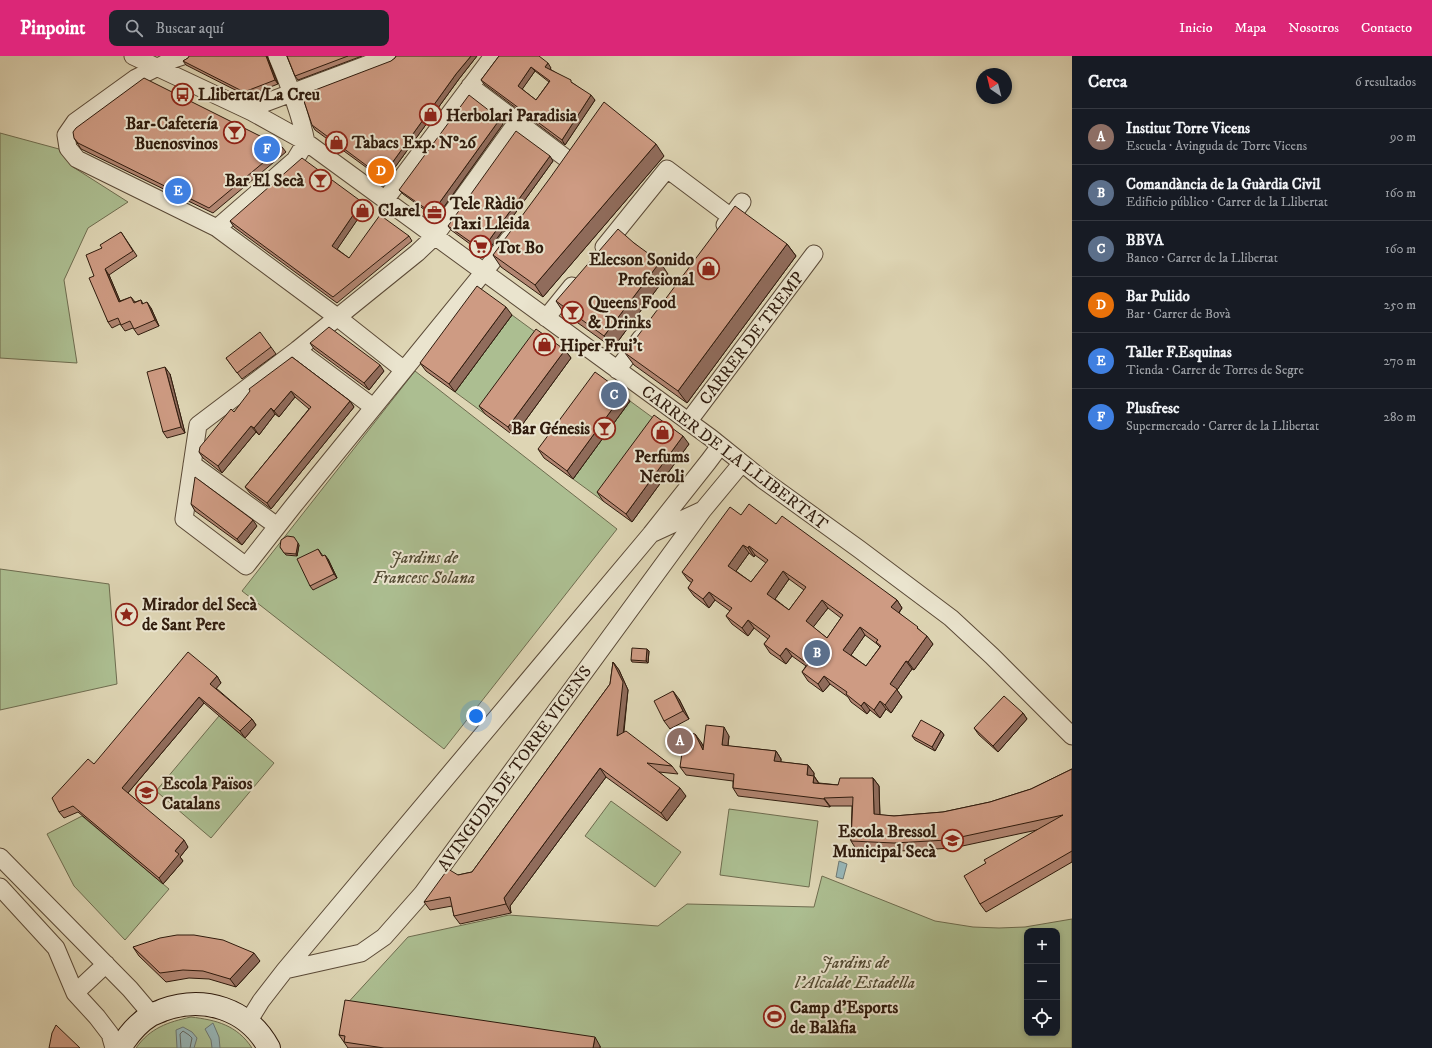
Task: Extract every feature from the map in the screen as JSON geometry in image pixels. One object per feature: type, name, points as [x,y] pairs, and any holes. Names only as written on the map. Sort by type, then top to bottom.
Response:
[{"type":"street","name":"CARRER DE LA LLIBERTAT","points":[[133,56],[252,112],[306,142],[688,422],[951,618],[992,656],[1072,736]]},
{"type":"street","points":[[183,56],[136,78],[75,122],[66,135],[68,148],[77,159],[217,228],[337,317],[404,370]]},
{"type":"street","points":[[217,228],[295,160],[306,142],[292,93],[277,56]]},
{"type":"street","points":[[252,112],[262,104],[390,56]]},
{"type":"street","points":[[385,200],[493,56]]},
{"type":"street","points":[[470,86],[567,159]]},
{"type":"street","points":[[517,122],[435,236],[418,253],[297,350],[198,425],[184,519],[246,566],[483,272],[518,226]]},
{"type":"street","points":[[546,318],[667,169],[731,217]]},
{"type":"street","points":[[717,235],[742,202]]},
{"type":"street","name":"CARRER DE TREMP","points":[[688,422],[814,254]]},
{"type":"street","points":[[617,370],[652,323]]},
{"type":"street","points":[[297,350],[373,407]]},
{"type":"street","name":"AVINGUDA DE TORRE VICENS","points":[[248,1022],[285,970],[651,534],[720,446]]},
{"type":"street","name":"AVINGUDA DE TORRE VICENS","points":[[285,970],[361,953],[384,937],[422,894],[703,510],[742,463]]},
{"type":"street","points":[[192,464],[277,526]]},
{"type":"street","name":"AVINGUDA DE TORRE VICENS","points":[[651,534],[703,510]]},
{"type":"street","points":[[0,857],[106,964],[152,1015]]},
{"type":"street","points":[[0,887],[56,948],[75,993],[110,1034],[114,1048]]},
{"type":"street","points":[[75,993],[106,964]]},
{"type":"street","points":[[120,1048],[130,1032],[152,1015],[177,1005],[204,1004],[229,1011],[248,1022],[264,1038],[269,1048]]},
{"type":"green space","points":[[0,133],[59,149],[73,167],[128,202],[88,228],[64,280],[77,363],[0,358]]},
{"type":"green space","points":[[512,315],[542,337],[485,414],[455,392]]},
{"type":"green space","name":"Jardins de Francesc Solana","points":[[415,371],[617,529],[444,749],[242,591]]},
{"type":"green space","points":[[630,401],[660,423],[603,501],[573,479]]},
{"type":"green space","points":[[0,569],[109,584],[117,684],[0,710]]},
{"type":"green space","points":[[219,716],[274,763],[211,838],[156,791]]},
{"type":"green space","points":[[611,801],[681,852],[655,887],[585,836]]},
{"type":"green space","points":[[729,809],[818,821],[809,887],[720,875]]},
{"type":"green space","points":[[82,816],[169,889],[125,940],[74,886],[47,834]]},
{"type":"green space","name":"Jardins de l'Alcalde Estadella","points":[[822,876],[935,921],[973,927],[999,928],[1025,927],[1072,919],[1072,1048],[600,1048],[600,1046],[344,1007],[408,937],[509,915],[658,926],[687,904],[814,907]]},
{"type":"green space","points":[[191,1017],[217,1022],[233,1029],[246,1040],[252,1048],[136,1048],[147,1035],[160,1027]]},
{"type":"water","points":[[839,861],[847,864],[843,879],[836,877]]},
{"type":"water","points":[[213,1023],[219,1037],[220,1048],[212,1048],[211,1040],[205,1029]]},
{"type":"water","points":[[183,1027],[192,1032],[197,1038],[194,1048],[177,1048],[176,1030]]},
{"type":"building","points":[[189,56],[266,56],[275,80],[244,92],[183,61]]},
{"type":"building","points":[[287,56],[348,56],[295,76]]},
{"type":"building","points":[[396,56],[471,56],[456,74],[382,177],[312,125],[302,95],[391,61]]},
{"type":"building","points":[[499,56],[539,56],[548,63],[545,67],[571,80],[571,82],[591,95],[562,140],[481,80]],"holes":[[[531,67],[550,81],[536,100],[518,86]]]},
{"type":"building","points":[[144,78],[282,147],[209,208],[78,143],[74,138],[73,132],[76,128]]},
{"type":"building","points":[[469,95],[500,119],[432,213],[399,190]]},
{"type":"building","points":[[604,102],[656,144],[535,285],[493,255]]},
{"type":"building","points":[[516,131],[550,156],[482,250],[448,226]]},
{"type":"building","points":[[302,158],[362,202],[332,246],[349,258],[380,215],[409,236],[333,297],[230,221]]},
{"type":"building","points":[[735,206],[787,244],[678,391],[625,353]]},
{"type":"building","points":[[618,229],[660,262],[604,336],[556,301]]},
{"type":"building","points":[[121,232],[133,251],[105,269],[119,302],[131,297],[134,303],[141,300],[142,304],[147,302],[155,320],[134,329],[130,321],[121,325],[118,318],[108,322],[89,278],[94,276],[86,255],[102,248],[100,245]]},
{"type":"building","points":[[477,286],[506,307],[449,384],[420,363]]},
{"type":"building","points":[[329,327],[380,365],[364,383],[310,343]]},
{"type":"building","points":[[536,329],[565,350],[508,427],[479,406]]},
{"type":"building","points":[[260,332],[271,347],[237,373],[226,358]]},
{"type":"building","points":[[292,357],[350,401],[267,503],[245,487],[311,407],[291,391],[274,411],[271,408],[254,428],[251,426],[218,466],[199,452],[200,447],[231,409],[234,412],[250,391],[249,389]]},
{"type":"building","points":[[165,367],[181,427],[163,432],[147,372]]},
{"type":"building","points":[[595,372],[624,393],[567,471],[538,449]]},
{"type":"building","points":[[654,415],[683,436],[626,514],[597,492]]},
{"type":"building","points":[[195,477],[253,520],[237,539],[191,504]]},
{"type":"building","points":[[749,504],[776,524],[782,516],[897,600],[891,607],[918,627],[917,628],[927,636],[908,662],[906,661],[890,684],[897,689],[885,705],[880,701],[874,710],[864,702],[861,706],[846,694],[847,692],[824,676],[818,684],[802,672],[808,664],[786,648],[780,656],[764,644],[770,636],[748,620],[742,628],[726,616],[732,608],[709,592],[703,599],[688,588],[693,580],[682,572],[730,507],[741,515]],"holes":[[[743,545],[748,548],[749,546],[768,560],[751,582],[728,566]],[[783,571],[806,587],[789,610],[767,594]],[[822,600],[843,615],[827,638],[806,621]],[[860,627],[878,640],[876,642],[881,646],[866,666],[843,650]]]},
{"type":"building","points":[[287,536],[294,537],[298,543],[296,554],[284,553],[280,547],[281,540]]},
{"type":"building","points":[[318,549],[322,556],[325,555],[334,574],[310,586],[297,559]]},
{"type":"building","points":[[632,648],[647,649],[646,661],[631,660]]},
{"type":"building","points":[[188,652],[217,676],[210,684],[252,719],[240,731],[199,697],[122,788],[184,840],[175,851],[179,854],[159,878],[73,806],[59,812],[52,798],[88,759],[94,764]]},
{"type":"building","points":[[613,662],[623,682],[617,736],[626,731],[672,766],[647,763],[680,788],[661,813],[600,768],[504,898],[506,904],[454,916],[450,897],[424,902],[448,869],[458,875],[472,872],[610,684]]},
{"type":"building","points":[[673,691],[683,711],[664,721],[654,701]]},
{"type":"building","points":[[1004,696],[1023,713],[993,746],[974,728]]},
{"type":"building","points":[[921,720],[941,731],[932,747],[912,736]]},
{"type":"building","points":[[706,725],[724,727],[722,745],[776,751],[774,761],[808,765],[807,775],[814,776],[813,783],[838,785],[840,778],[873,778],[874,814],[894,816],[943,812],[990,802],[1031,789],[1072,769],[1072,851],[980,904],[964,876],[986,863],[984,860],[1063,815],[947,840],[894,843],[851,841],[853,797],[824,799],[733,788],[734,774],[680,767],[685,732],[695,734],[703,750]]},
{"type":"building","points":[[177,935],[194,935],[223,940],[254,953],[230,979],[203,971],[183,970],[160,973],[133,947],[160,938]]},
{"type":"building","points":[[345,1000],[595,1037],[593,1048],[384,1048],[344,1042],[345,1036],[339,1035]]},
{"type":"building","points":[[56,1025],[80,1048],[49,1048],[52,1033]]},
{"type":"place","name":"Llibertat/La Creu","points":[[182,94]]},
{"type":"place","name":"Herbolari Paradisia","points":[[430,115]]},
{"type":"place","name":"Bar-Cafetería Buenosvinos","points":[[234,133]]},
{"type":"place","name":"Tabacs Exp. Nº26","points":[[336,142]]},
{"type":"place","name":"Plusfresc","points":[[267,149]]},
{"type":"place","name":"Bar Pulido","points":[[381,171]]},
{"type":"place","name":"Bar El Secà","points":[[320,180]]},
{"type":"place","name":"Taller F.Esquinas","points":[[178,191]]},
{"type":"place","name":"Clarel","points":[[362,210]]},
{"type":"place","name":"Tele Ràdio Taxi Lleida","points":[[435,213]]},
{"type":"place","name":"Tot Bo","points":[[480,247]]},
{"type":"place","name":"Elecson Sonido Profesional","points":[[709,269]]},
{"type":"place","name":"Queens Food & Drinks","points":[[573,312]]},
{"type":"place","name":"Hiper Frui't","points":[[545,345]]},
{"type":"place","name":"BBVA","points":[[614,395]]},
{"type":"place","name":"Bar Génesis","points":[[605,428]]},
{"type":"place","name":"Perfums Neroli","points":[[662,432]]},
{"type":"place","name":"Mirador del Secà de Sant Pere","points":[[127,614]]},
{"type":"place","name":"Comandància de la Guàrdia Civil","points":[[817,653]]},
{"type":"place","name":"Institut Torre Vicens","points":[[680,741]]},
{"type":"place","name":"Escola Països Catalans","points":[[146,793]]},
{"type":"place","name":"Escola Bressol Municipal Secà","points":[[952,841]]},
{"type":"place","name":"Camp d'Esports de Balàfia","points":[[774,1017]]}]
